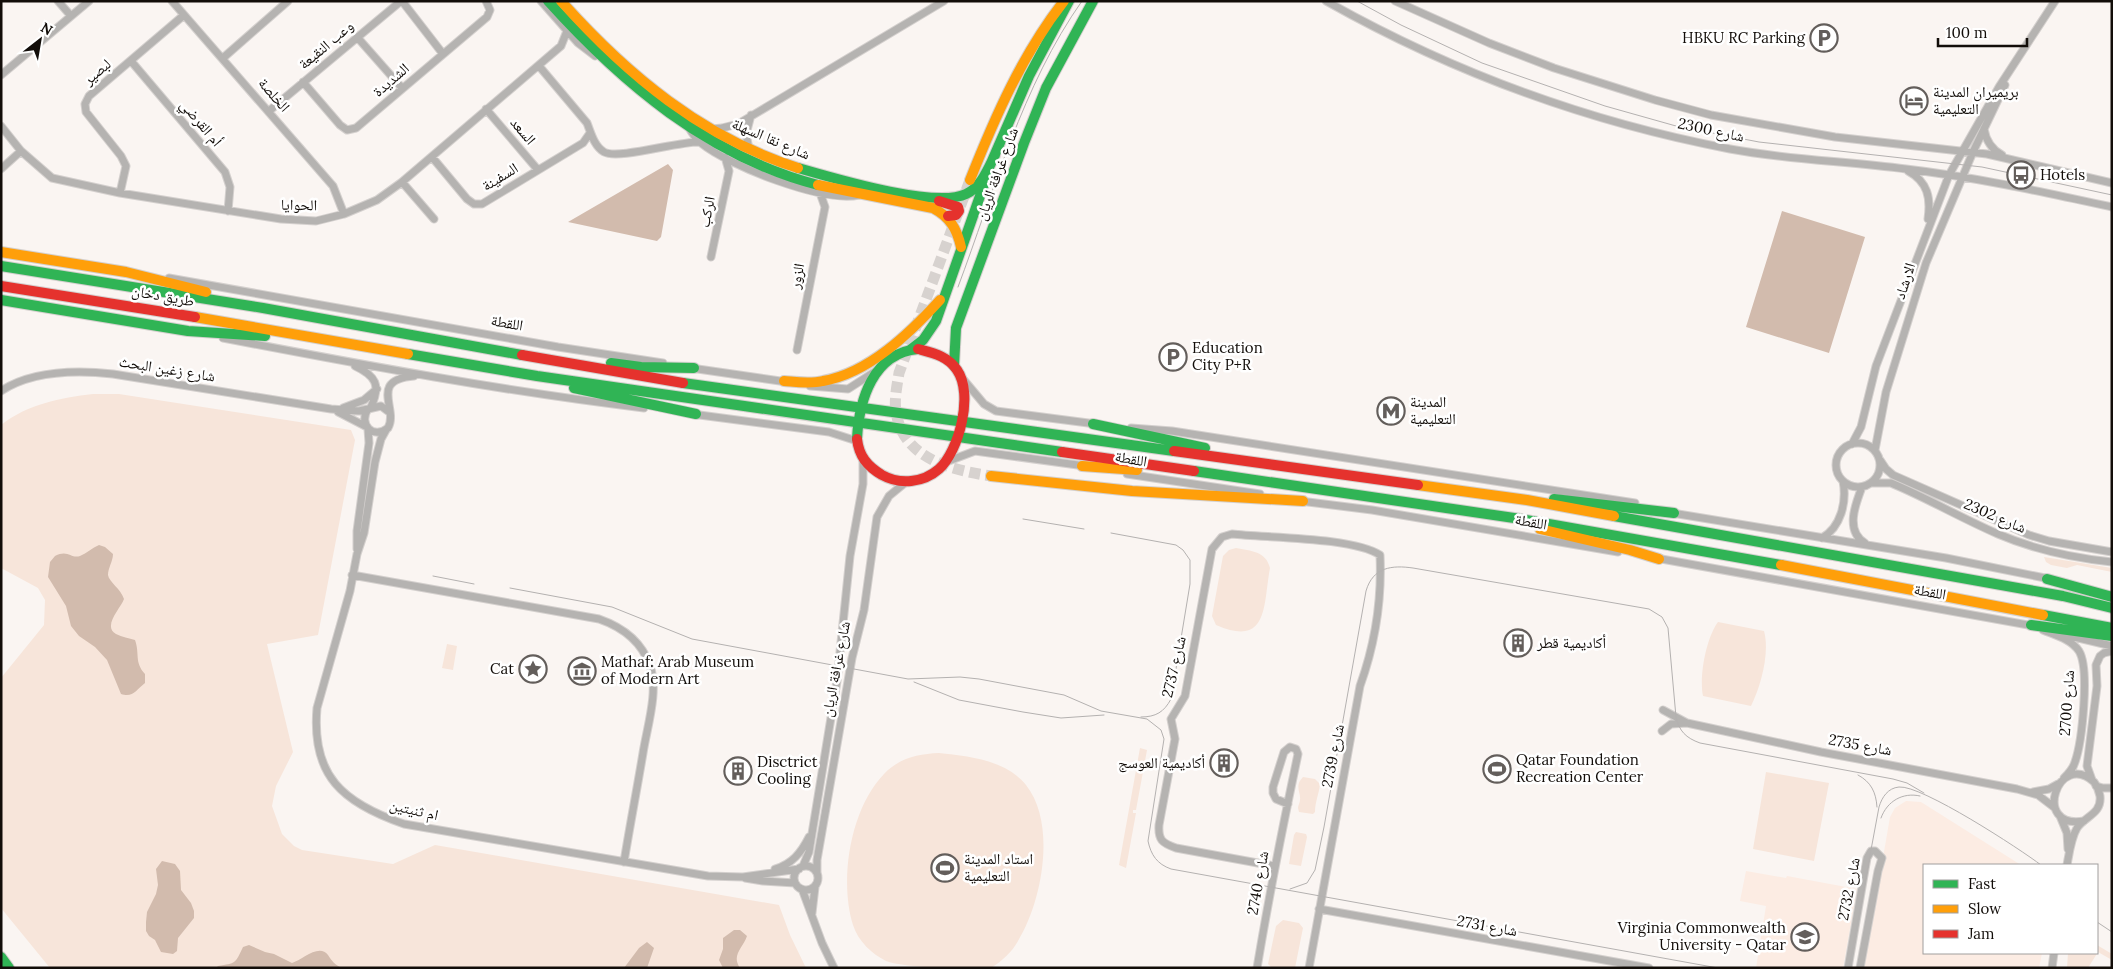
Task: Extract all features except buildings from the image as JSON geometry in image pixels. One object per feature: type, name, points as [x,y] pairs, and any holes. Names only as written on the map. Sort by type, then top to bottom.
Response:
[{"type":"main road","name":"شارع نقا السهلة","points":[[548,1],[571,28],[638,91],[689,128],[736,154],[779,172],[839,190],[923,205],[948,216]]},
{"type":"main road","name":"شارع نقا السهلة","points":[[561,1],[582,26],[648,86],[711,129],[749,149],[817,174],[918,197],[938,198],[966,194],[979,183],[994,155]]},
{"type":"main road","points":[[970,180],[991,127],[1023,64],[1047,21],[1064,1]]},
{"type":"main road","name":"شارع غرافة الريان","points":[[910,350],[923,340],[930,330],[994,155],[1029,76],[1069,1]]},
{"type":"main road","name":"شارع غرافة الريان","points":[[954,366],[956,328],[1024,143],[1046,88],[1093,1]]},
{"type":"main road","points":[[918,197],[958,206],[959,211],[956,215],[948,216],[955,227],[961,247]]},
{"type":"main road","points":[[1,252],[126,272],[263,308]]},
{"type":"main road","name":"طريق دخان","points":[[1,266],[263,308]]},
{"type":"main road","name":"طريق دخان","points":[[1,286],[123,304],[319,339]]},
{"type":"main road","points":[[784,381],[828,381],[852,372],[924,320],[943,296]]},
{"type":"main road","points":[[1,300],[188,331],[319,339]]},
{"type":"main road","name":"اللقطة","points":[[263,308],[688,384],[1527,500],[2063,596],[2112,608]]},
{"type":"main road","name":"اللقطة","points":[[319,339],[537,376],[1468,510],[1652,541],[2112,628]]},
{"type":"main road","name":"اللقطة","points":[[918,349],[934,352],[954,366],[963,379],[966,400],[962,422],[945,463],[928,477],[906,482],[882,475],[863,459],[856,441],[862,408],[878,370],[892,356],[918,349]]},
{"type":"main road","points":[[557,361],[577,359],[641,367],[694,368]]},
{"type":"main road","points":[[537,376],[575,389],[696,414]]},
{"type":"main road","points":[[1093,424],[1200,447],[1294,463],[1314,470]]},
{"type":"main road","points":[[1082,466],[1120,468],[1292,488],[1313,488]]},
{"type":"main road","points":[[990,476],[1132,492],[1303,501]]},
{"type":"main road","points":[[1527,500],[1557,499],[1674,513]]},
{"type":"main road","points":[[1468,510],[1630,550],[1659,559]]},
{"type":"main road","points":[[2047,579],[2112,597]]},
{"type":"main road","points":[[2031,626],[2112,636]]},
{"type":"main road","points":[[1,957],[9,968]]},
{"type":"street","points":[[58,1],[71,16]]},
{"type":"street","points":[[1,75],[89,1]]},
{"type":"street","name":"الخلصة","points":[[172,1],[333,186],[344,214]]},
{"type":"street","points":[[223,58],[279,4],[288,1]]},
{"type":"street","name":"وعب النقيعة","points":[[269,111],[401,1],[443,54]]},
{"type":"street","name":"الشديدة","points":[[303,82],[340,125],[347,130],[356,128],[487,17],[490,10],[486,1]]},
{"type":"street","points":[[541,1],[578,43],[604,60]]},
{"type":"street","points":[[711,129],[730,126],[751,115],[944,1]]},
{"type":"street","name":"شارع 2300","points":[[1326,1],[1412,46],[1481,76],[1586,114],[1729,149],[1787,158],[1904,168],[1962,177],[2112,207]]},
{"type":"street","name":"شارع 2300","points":[[1395,1],[1488,42],[1554,68],[1655,100],[1711,115],[1836,137],[1962,150],[2007,158],[2112,183]]},
{"type":"street","name":"الارشاد","points":[[1852,444],[1860,427],[1876,366],[1949,175],[1999,87],[2055,1]]},
{"type":"street","name":"لبصير","points":[[120,193],[126,166],[121,156],[86,112],[85,104],[89,96],[184,15]]},
{"type":"street","name":"الحوايا","points":[[1,126],[22,151],[52,178],[120,193],[228,211],[281,219],[316,221],[344,214],[377,200],[402,182],[561,46],[567,31]]},
{"type":"street","points":[[357,37],[402,88]]},
{"type":"street","points":[[561,46],[578,43]]},
{"type":"street","name":"أم القرضي","points":[[131,61],[225,172],[230,187],[228,211]]},
{"type":"street","points":[[539,66],[587,123],[590,133],[601,149],[611,154],[700,142]]},
{"type":"street","name":"الارشاد","points":[[1875,450],[1883,401],[1926,262],[2006,78]]},
{"type":"street","name":"السعد","points":[[486,109],[538,170]]},
{"type":"street","points":[[749,149],[746,134],[751,115]]},
{"type":"street","name":"شارع نقا السهلة","points":[[689,128],[700,142],[725,157],[775,179],[834,196],[849,198],[865,194]]},
{"type":"street","points":[[1984,129],[1990,146],[2007,158]]},
{"type":"street","name":"السفينة","points":[[432,157],[467,200],[474,204],[482,204],[583,143],[590,133]]},
{"type":"street","points":[[1,168],[22,151]]},
{"type":"street","name":"الركب","points":[[711,257],[729,171],[725,157]]},
{"type":"street","points":[[729,171],[740,164]]},
{"type":"street","name":"الارشاد","points":[[1904,168],[1918,177],[1926,189],[1930,203],[1926,232]]},
{"type":"street","points":[[402,182],[434,219]]},
{"type":"street","points":[[820,193],[825,206],[834,196]]},
{"type":"street","name":"الزور","points":[[797,350],[825,206]]},
{"type":"street","name":"اللقطة","points":[[126,272],[185,280],[558,347],[834,389],[848,389],[878,370]]},
{"type":"street","points":[[188,331],[424,375],[590,402],[829,432],[856,441]]},
{"type":"street","points":[[343,361],[370,374],[374,380],[377,388],[370,408],[364,417],[367,428],[377,433],[386,430],[391,420],[387,396],[392,384],[402,378],[424,375]]},
{"type":"street","name":"شارع زغين البحث","points":[[1,391],[14,383],[55,373],[99,372],[334,410],[370,408]]},
{"type":"street","name":"اللقطة","points":[[963,379],[984,404],[996,411],[1093,424],[1172,431],[1613,500],[1674,513],[1946,558],[2112,591]]},
{"type":"street","points":[[334,410],[364,400],[377,388]]},
{"type":"street","points":[[370,408],[381,406],[389,412]]},
{"type":"street","name":"شارع زغين البحث","points":[[334,410],[367,428]]},
{"type":"street","name":"ام ثنيتين","points":[[367,428],[369,443],[360,507],[364,533],[317,708],[315,726],[319,753],[324,767],[341,791],[352,800],[379,815],[404,824],[708,876],[743,877],[763,881],[795,883]]},
{"type":"street","name":"ام ثنيتين","points":[[363,519],[369,510],[379,445],[386,430]]},
{"type":"street","points":[[1852,444],[1864,444],[1875,450],[1880,460],[1879,472],[1872,482],[1862,487],[1852,486],[1843,481],[1836,470],[1836,463],[1841,451],[1852,444]]},
{"type":"street","name":"اللقطة","points":[[945,463],[975,451],[1372,510],[2031,626],[2112,646]]},
{"type":"street","name":"شارع غرافة الريان","points":[[801,868],[809,852],[837,681],[850,556],[863,484],[863,459]]},
{"type":"street","name":"شارع 2302","points":[[1880,460],[1893,475],[2029,535],[2049,541],[2112,552]]},
{"type":"street","points":[[1822,538],[1832,530],[1839,520],[1844,497],[1843,481]]},
{"type":"street","name":"شارع غرافة الريان","points":[[817,873],[817,860],[852,658],[864,610],[877,517],[889,496],[906,482]]},
{"type":"street","name":"شارع 2302","points":[[1872,482],[1891,483],[1999,534],[2032,546],[2088,560],[2112,562]]},
{"type":"street","points":[[1862,487],[1854,512],[1853,526],[1856,536],[1870,546]]},
{"type":"street","points":[[363,490],[367,492],[371,490]]},
{"type":"street","points":[[360,507],[364,512],[369,510]]},
{"type":"street","name":"شارع 2737","points":[[1274,866],[1176,848],[1163,844],[1158,837],[1175,739],[1170,719],[1184,696],[1212,549],[1222,537],[1232,534],[1306,539],[1366,547],[1375,552]]},
{"type":"street","name":"شارع 2739","points":[[1309,968],[1360,686],[1369,660],[1379,603],[1381,579],[1380,554],[1375,552]]},
{"type":"street","points":[[352,575],[599,619],[613,624],[630,635],[641,649],[650,666],[653,696],[624,862]]},
{"type":"street","name":"شارع 2700","points":[[2031,626],[2073,644],[2083,659],[2084,693],[2077,752],[2073,767],[2060,782]]},
{"type":"street","name":"شارع 2700","points":[[2095,784],[2087,766],[2097,686],[2096,665],[2104,653],[2112,651]]},
{"type":"street","name":"شارع 2735","points":[[1662,710],[1687,723],[1821,752],[2028,792],[2043,798],[2057,811]]},
{"type":"street","name":"شارع 2735","points":[[1662,730],[1671,724],[1687,723]]},
{"type":"street","name":"شارع 2740","points":[[1257,968],[1274,866],[1288,804],[1298,754],[1293,747],[1285,750],[1273,787],[1273,793],[1276,798],[1288,804]]},
{"type":"street","points":[[2069,854],[2067,833],[2053,800],[2060,782],[2070,776],[2079,775],[2103,788],[2112,789]]},
{"type":"street","name":"شارع 2735","points":[[2028,792],[2044,791],[2060,782]]},
{"type":"street","points":[[2095,784],[2100,798]]},
{"type":"street","points":[[2067,864],[2075,833],[2084,821],[2095,813],[2100,798],[2112,789]]},
{"type":"street","points":[[2057,811],[2071,821],[2084,821]]},
{"type":"street","name":"شارع غرافة الريان","points":[[762,873],[777,869],[794,860],[801,853],[812,830]]},
{"type":"street","name":"شارع 2732","points":[[1848,968],[1868,858],[1871,851],[1875,851],[1882,858],[1860,968]]},
{"type":"street","points":[[812,916],[815,886],[818,878],[817,873],[812,867],[801,868],[794,875],[795,883],[802,889],[812,916],[834,968]]},
{"type":"street","name":"ام ثنيتين","points":[[743,877],[801,868]]},
{"type":"street","points":[[802,889],[811,889],[815,886]]},
{"type":"street","name":"شارع 2731","points":[[1319,909],[1649,968]]},
{"type":"street","points":[[2052,968],[2054,954]]},
{"type":"shaded area","points":[[668,164],[673,170],[661,237],[657,241],[568,222]]},
{"type":"shaded area","points":[[1782,211],[1865,237],[1829,353],[1746,327]]},
{"type":"shaded area","points":[[93,394],[119,394],[351,430],[355,440],[318,635],[267,644],[293,752],[276,786],[272,806],[282,834],[294,846],[302,850],[393,864],[435,845],[779,905],[790,935],[806,968],[50,968],[1,908],[1,678],[44,625],[45,600],[38,588],[1,568],[1,425],[33,407]]},
{"type":"shaded area","points":[[99,545],[105,547],[113,554],[108,575],[124,599],[112,622],[112,631],[118,635],[135,640],[138,662],[145,674],[145,683],[129,695],[121,694],[107,660],[95,647],[79,636],[71,626],[66,606],[48,577],[50,562],[55,556],[63,553],[77,557]]},
{"type":"shaded area","points":[[1236,548],[1261,555],[1268,562],[1270,568],[1264,608],[1260,619],[1255,627],[1246,631],[1233,631],[1216,625],[1212,616],[1223,556],[1229,550]]},
{"type":"shaded area","points":[[2044,557],[2112,568],[2112,572],[2077,565],[2067,568],[2051,565],[2046,562]]},
{"type":"shaded area","points":[[1718,622],[1764,631],[1766,639],[1765,659],[1758,689],[1751,706],[1703,696],[1704,658],[1710,638]]},
{"type":"shaded area","points":[[447,644],[457,646],[453,670],[442,668]]},
{"type":"shaded area","points":[[1140,748],[1147,750],[1136,810],[1133,810],[1133,813],[1136,813],[1126,868],[1119,865]]},
{"type":"shaded area","name":"استاد المدينة التعليمية","points":[[939,753],[974,758],[1008,770],[1026,785],[1036,801],[1041,820],[1043,863],[1034,906],[1027,925],[1016,945],[991,968],[922,967],[886,961],[866,946],[858,936],[853,925],[847,887],[848,867],[850,846],[863,806],[872,789],[884,774],[896,764],[916,756]]},
{"type":"shaded area","points":[[1766,772],[1829,783],[1814,861],[1753,849]]},
{"type":"shaded area","points":[[1303,777],[1315,779],[1320,784],[1313,814],[1299,812],[1300,797],[1298,786]]},
{"type":"shaded area","points":[[1906,801],[1921,802],[2019,864],[1923,864],[1923,954],[2042,954],[2039,968],[1864,968],[1890,817],[1895,808]]},
{"type":"shaded area","points":[[1296,832],[1306,834],[1307,837],[1301,866],[1289,864]]},
{"type":"shaded area","points":[[162,861],[175,864],[180,871],[181,890],[191,903],[194,911],[194,918],[178,938],[177,951],[173,954],[161,952],[155,940],[146,931],[147,912],[156,894],[158,885],[156,869]]},
{"type":"shaded area","name":"Virginia Commonwealth University - Qatar","points":[[1746,871],[1786,878],[1787,876],[1857,889],[1843,968],[1756,968],[1766,906],[1740,901]]},
{"type":"shaded area","points":[[1283,920],[1299,923],[1303,928],[1295,968],[1272,968],[1268,964],[1276,926]]},
{"type":"shaded area","points":[[734,930],[740,930],[747,936],[737,955],[740,968],[723,968],[719,960],[723,949],[723,938]]},
{"type":"shaded area","points":[[647,942],[654,948],[647,968],[624,968],[639,948]]},
{"type":"shaded area","points":[[249,945],[292,963],[310,953],[320,951],[328,955],[337,966],[342,968],[216,968],[234,962],[243,947]]},
{"type":"shaded area","points":[[2098,946],[2112,954],[2112,960],[2098,952]]},
{"type":"shaded area","points":[[2068,954],[2097,954],[2088,968],[2067,968]]},
{"type":"tunnel","points":[[970,180],[899,373],[895,407],[900,428],[908,441],[919,451],[946,466],[991,476]]},
{"type":"tram line","points":[[958,287],[997,177],[1026,104],[1042,68],[1082,1]]},
{"type":"tram line","points":[[1357,1],[1401,25],[1482,63],[1605,106],[1676,126],[1759,142],[1982,167],[2112,195]]},
{"type":"tram line","points":[[1023,519],[1084,529]]},
{"type":"tram line","points":[[1111,533],[1176,545],[1183,550],[1190,560],[1190,584],[1171,699],[1159,713],[1141,717]]},
{"type":"tram line","points":[[1290,889],[1307,883],[1315,870],[1366,591],[1373,577],[1384,569],[1398,567],[1413,568],[1649,609],[1662,617],[1668,628],[1676,717],[1681,730],[1691,739],[1700,743],[1893,779],[1907,783],[1924,793]]},
{"type":"tram line","points":[[433,576],[474,584]]},
{"type":"tram line","points":[[510,588],[612,607],[692,639],[908,679],[960,677],[979,679],[1064,695],[1101,711],[1147,719],[1161,730],[1164,739],[1148,841],[1155,858],[1171,869],[1718,968]]},
{"type":"tram line","points":[[914,682],[959,700],[1023,712],[1061,718],[1104,715]]},
{"type":"tram line","points":[[1858,775],[1872,788],[1877,807]]},
{"type":"tram line","points":[[1849,968],[1879,807],[1884,797],[1892,789],[1899,787],[1911,789],[1928,796],[1971,819],[2040,864]]},
{"type":"tram line","points":[[1881,818],[1887,807],[1896,799],[1908,795],[1920,796]]},
{"type":"tram line","points":[[2098,923],[2112,932]]},
{"type":"traffic: fast","points":[[548,1],[606,60],[670,113],[704,136],[740,156],[778,172],[818,185]]},
{"type":"traffic: fast","points":[[992,161],[1029,76],[1069,1]]},
{"type":"traffic: fast","points":[[954,366],[956,328],[1024,143],[1046,88],[1093,1]]},
{"type":"traffic: fast","points":[[798,168],[908,195],[951,198],[966,194],[976,187],[984,177],[995,155]]},
{"type":"traffic: fast","points":[[910,350],[923,340],[936,321],[986,179]]},
{"type":"traffic: fast","points":[[1,266],[263,308],[522,355]]},
{"type":"traffic: fast","points":[[1,300],[188,331],[265,336]]},
{"type":"traffic: fast","points":[[857,439],[858,424],[865,394],[879,369],[890,359],[903,352],[918,349]]},
{"type":"traffic: fast","points":[[408,354],[537,376],[1062,452]]},
{"type":"traffic: fast","points":[[611,363],[641,367],[694,368]]},
{"type":"traffic: fast","points":[[683,383],[1174,451]]},
{"type":"traffic: fast","points":[[574,388],[696,414]]},
{"type":"traffic: fast","points":[[1093,424],[1205,448]]},
{"type":"traffic: fast","points":[[1194,471],[1521,519],[1781,565]]},
{"type":"traffic: fast","points":[[1554,499],[1674,513]]},
{"type":"traffic: fast","points":[[1614,516],[2063,596],[2112,608]]},
{"type":"traffic: fast","points":[[2047,579],[2112,597]]},
{"type":"traffic: fast","points":[[2043,615],[2112,628]]},
{"type":"traffic: fast","points":[[2031,625],[2112,636]]},
{"type":"traffic: fast","points":[[1,957],[9,968]]},
{"type":"traffic: slow","points":[[561,1],[613,54],[669,101],[730,140],[798,168]]},
{"type":"traffic: slow","points":[[970,180],[989,133],[1022,65],[1064,1]]},
{"type":"traffic: slow","points":[[818,185],[933,208],[944,215],[952,224],[961,247]]},
{"type":"traffic: slow","points":[[1,252],[126,272],[206,292]]},
{"type":"traffic: slow","points":[[784,381],[818,382],[840,377],[856,370],[888,350],[940,300]]},
{"type":"traffic: slow","points":[[195,317],[408,354]]},
{"type":"traffic: slow","points":[[1082,466],[1137,470]]},
{"type":"traffic: slow","points":[[991,476],[1132,491],[1303,501]]},
{"type":"traffic: slow","points":[[1418,485],[1527,500],[1614,516]]},
{"type":"traffic: slow","points":[[1540,529],[1630,550],[1659,559]]},
{"type":"traffic: slow","points":[[1781,565],[2043,615]]},
{"type":"traffic: jam","points":[[939,201],[958,207],[959,211],[956,215],[948,216]]},
{"type":"traffic: jam","points":[[1,286],[195,317]]},
{"type":"traffic: jam","points":[[857,439],[860,451],[868,464],[882,475],[896,480],[919,480],[933,474],[946,461],[953,449],[962,422],[964,407],[962,380],[957,370],[949,361],[918,349]]},
{"type":"traffic: jam","points":[[522,355],[683,383]]},
{"type":"traffic: jam","points":[[1174,451],[1418,485]]},
{"type":"traffic: jam","points":[[1062,452],[1194,471]]},
{"type":"place","name":"HBKU RC Parking","points":[[1824,38]]},
{"type":"place","name":"بريميران المدينة التعليمية","points":[[1914,101]]},
{"type":"place","name":"Hotels","points":[[2021,175]]},
{"type":"place","name":"Education City P+R","points":[[1173,357]]},
{"type":"place","name":"المدينة التعليمية","points":[[1391,411]]},
{"type":"place","name":"أكاديمية قطر","points":[[1518,643]]},
{"type":"place","name":"Cat","points":[[533,669]]},
{"type":"place","name":"Mathaf: Arab Museum of Modern Art","points":[[582,671]]},
{"type":"place","name":"أكاديمية العوسج","points":[[1224,763]]},
{"type":"place","name":"Qatar Foundation Recreation Center","points":[[1497,769]]},
{"type":"place","name":"Disctrict Cooling","points":[[738,771]]},
{"type":"place","name":"استاد المدينة التعليمية","points":[[945,868]]},
{"type":"place","name":"Virginia Commonwealth University - Qatar","points":[[1805,937]]}]
